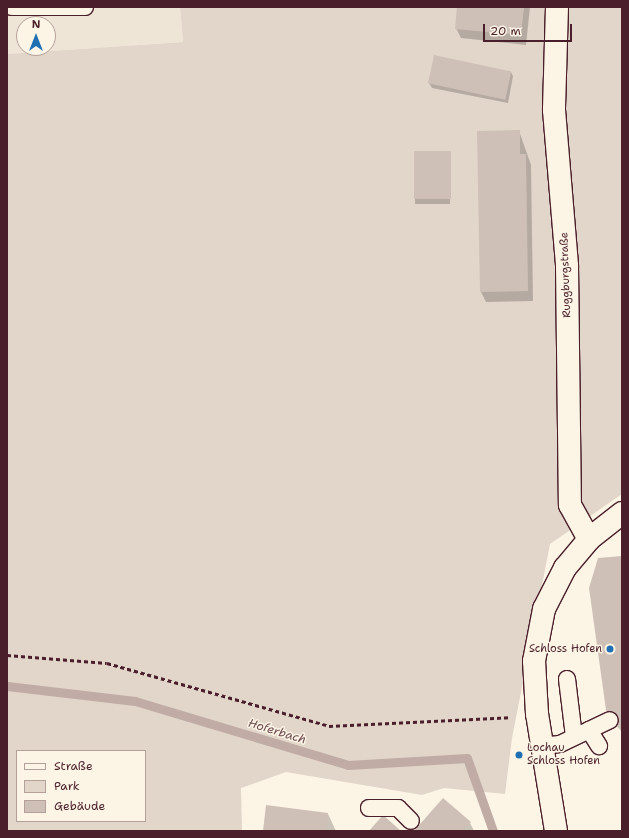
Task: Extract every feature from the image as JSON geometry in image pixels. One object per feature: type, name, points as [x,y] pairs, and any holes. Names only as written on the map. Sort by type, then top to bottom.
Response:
[{"type":"street","name":"Ruggburgstraße","points":[[557,7],[554,110],[567,266],[570,505],[589,539]]},
{"type":"street","points":[[556,831],[541,746],[534,661],[544,609],[564,568],[589,539],[622,513]]},
{"type":"lane","points":[[12,7],[85,7]]},
{"type":"lane","points":[[566,679],[582,733],[599,746]]},
{"type":"lane","points":[[541,746],[582,733],[610,720]]},
{"type":"lane","points":[[369,808],[398,808],[411,821]]},
{"type":"path","points":[[7,655],[108,663],[329,726],[520,716]]},
{"type":"shaded area","points":[[7,7],[180,7],[183,42],[56,51],[56,16],[16,16],[16,53],[7,54]]},
{"type":"green space","points":[[180,7],[622,7],[622,494],[550,544],[512,738],[505,794],[444,788],[422,795],[286,772],[241,788],[242,831],[7,831],[7,54],[16,53],[16,56],[56,56],[56,51],[183,42]]},
{"type":"building","points":[[457,7],[524,7],[521,35],[455,29]]},
{"type":"building","points":[[434,55],[511,71],[505,100],[428,83]]},
{"type":"building","points":[[520,130],[520,154],[526,154],[528,291],[480,292],[477,131]]},
{"type":"building","points":[[414,151],[451,151],[451,199],[414,199]]},
{"type":"building","name":"Schloss Hofen","points":[[622,556],[622,728],[606,710],[589,588],[598,558]]},
{"type":"building","points":[[443,798],[471,822],[463,831],[414,831]]},
{"type":"building","points":[[266,805],[328,813],[326,831],[263,831]]},
{"type":"building","points":[[383,815],[401,831],[369,831]]},
{"type":"waterway","name":"Hoferbach","points":[[7,686],[135,701],[348,765],[467,758],[493,831]]},
{"type":"place","name":"Schloss Hofen","points":[[610,649]]},
{"type":"place","name":"Lochau Schloss Hofen","points":[[519,755]]}]
